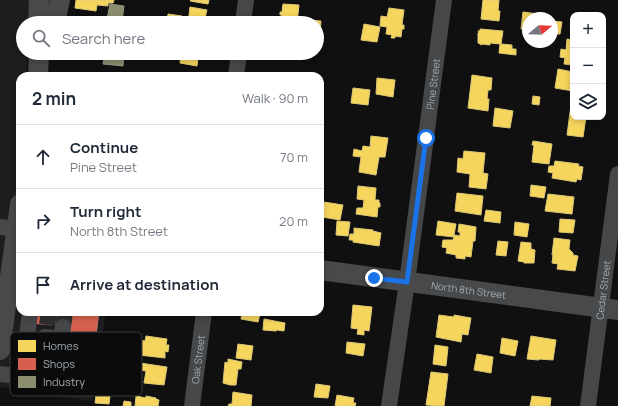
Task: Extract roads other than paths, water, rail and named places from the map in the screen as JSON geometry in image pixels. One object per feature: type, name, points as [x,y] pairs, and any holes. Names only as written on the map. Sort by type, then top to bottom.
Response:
[{"type":"main road","points":[[38,0],[38,16]]},
{"type":"main road","points":[[57,16],[60,0]]},
{"type":"main road","points":[[38,60],[38,72]]},
{"type":"main road","points":[[39,72],[43,60]]},
{"type":"main road","points":[[0,350],[15,276],[12,228],[16,216]]},
{"type":"main road","name":"North 8th Street","points":[[324,271],[609,309]]},
{"type":"street","points":[[244,16],[246,0]]},
{"type":"street","name":"Pine Street","points":[[389,406],[444,0]]},
{"type":"street","points":[[237,72],[238,60]]},
{"type":"street","name":"Cedar Street","points":[[588,406],[609,309],[618,174]]},
{"type":"street","points":[[27,332],[29,316]]},
{"type":"street","name":"Oak Street","points":[[192,406],[203,316]]},
{"type":"street","points":[[37,332],[52,329],[51,332]]},
{"type":"street","points":[[0,374],[10,375]]},
{"type":"tunnel","points":[[47,325],[48,316]]},
{"type":"tunnel","points":[[63,327],[64,316]]}]
